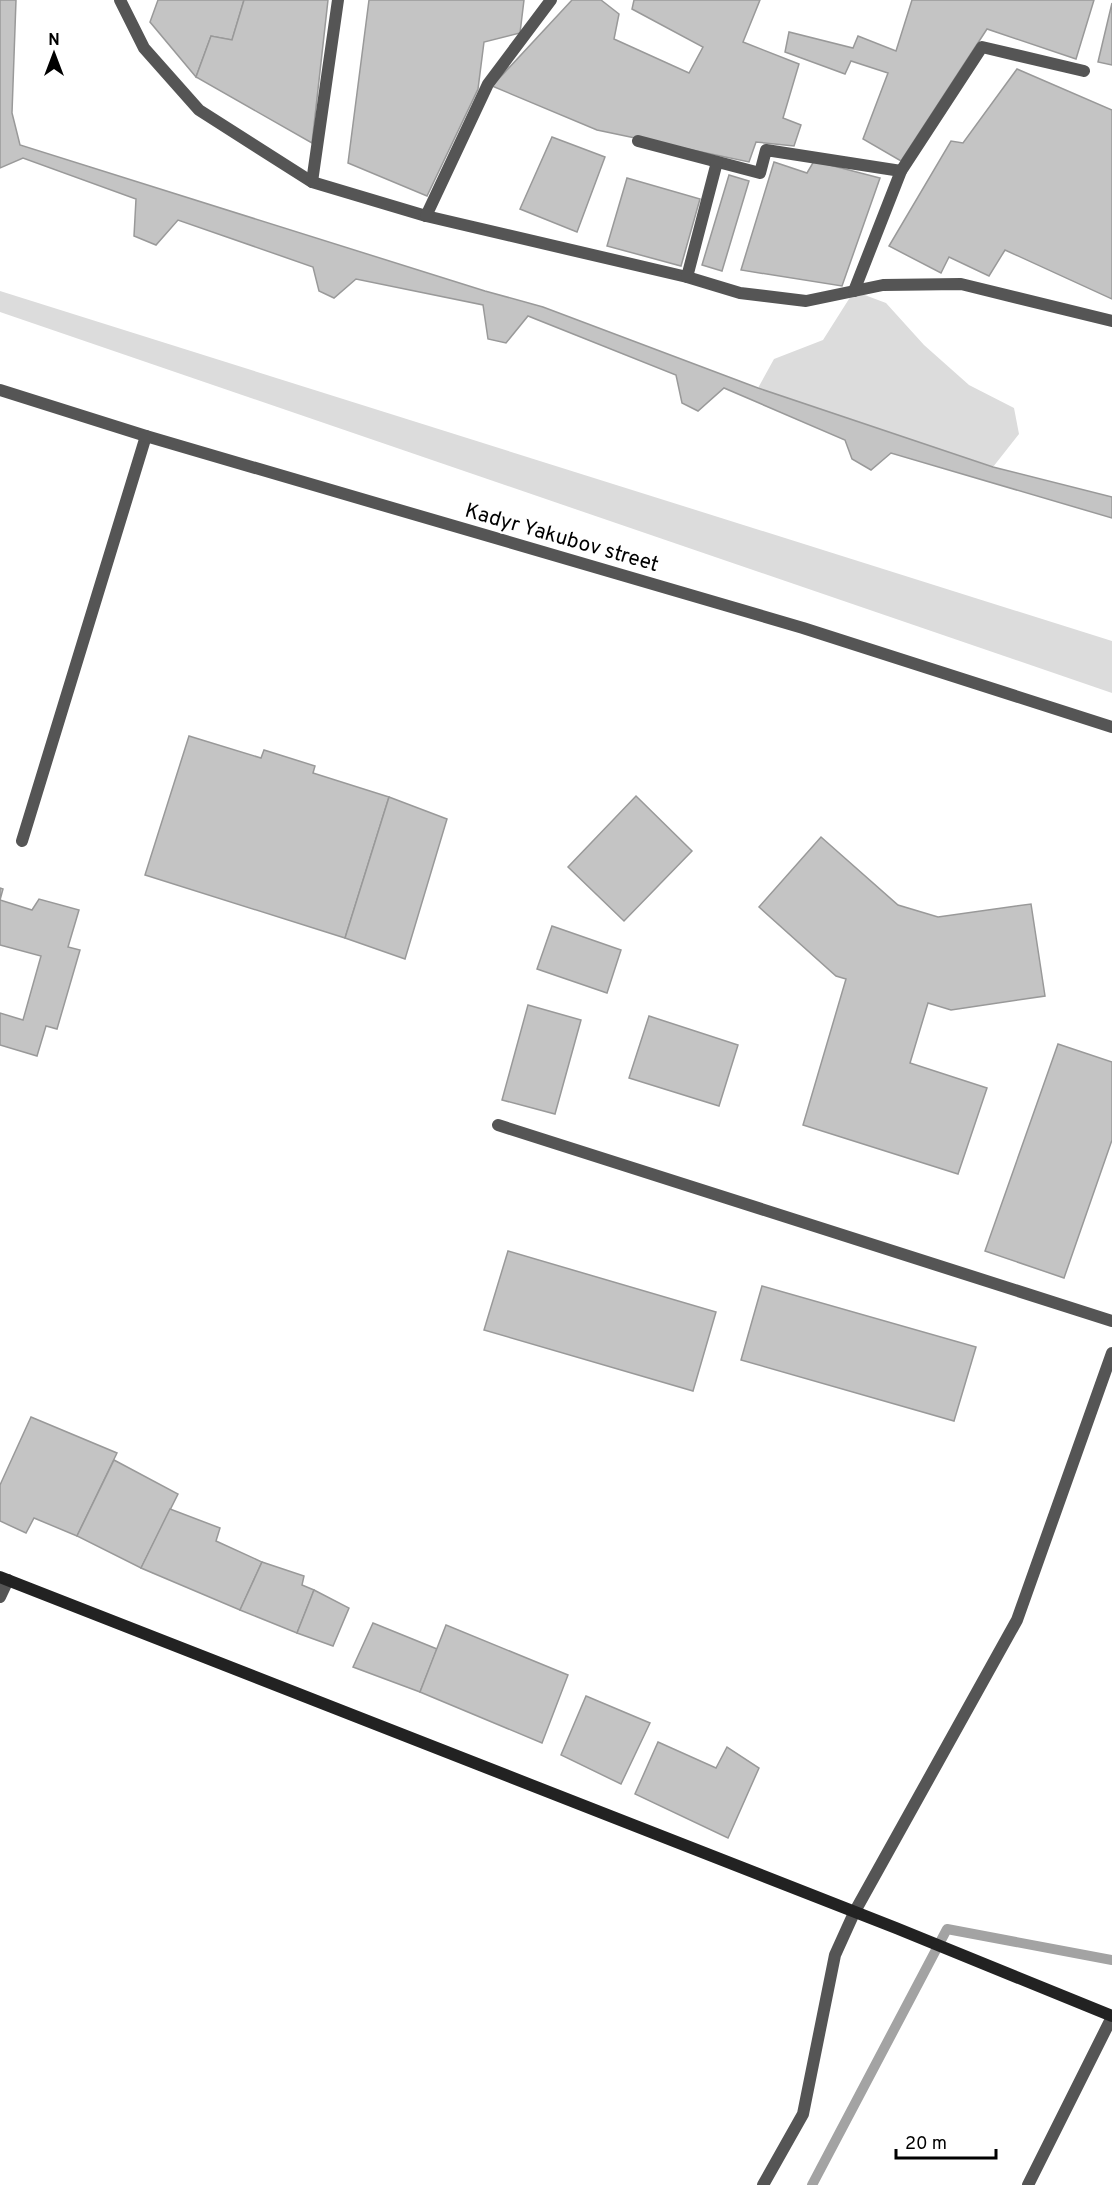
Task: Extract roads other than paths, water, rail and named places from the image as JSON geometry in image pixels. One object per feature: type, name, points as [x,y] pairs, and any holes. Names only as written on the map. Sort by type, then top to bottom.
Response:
[{"type":"main road","points":[[4,1579],[896,1928],[1112,2017]]},
{"type":"street","points":[[120,0],[144,48],[199,110],[312,182],[426,216],[687,277],[740,293],[806,301],[883,285],[961,284],[1112,321]]},
{"type":"street","points":[[312,182],[338,0]]},
{"type":"street","points":[[426,216],[488,84],[550,0]]},
{"type":"street","points":[[854,291],[901,171],[982,47],[1084,71]]},
{"type":"street","points":[[638,141],[760,173],[766,150],[901,171]]},
{"type":"street","points":[[687,277],[717,162]]},
{"type":"street","name":"Kadyr Yakubov street","points":[[0,390],[146,436],[803,628],[1112,727]]},
{"type":"street","points":[[22,841],[146,436]]},
{"type":"street","points":[[498,1125],[1112,1321]]},
{"type":"street","points":[[764,2185],[803,2114],[835,1955],[855,1913],[1017,1620],[1112,1353]]},
{"type":"street","points":[[0,1597],[4,1579]]},
{"type":"street","points":[[1028,2185],[1112,2017]]},
{"type":"waterway","points":[[812,2185],[947,1929],[1112,1960]]}]
